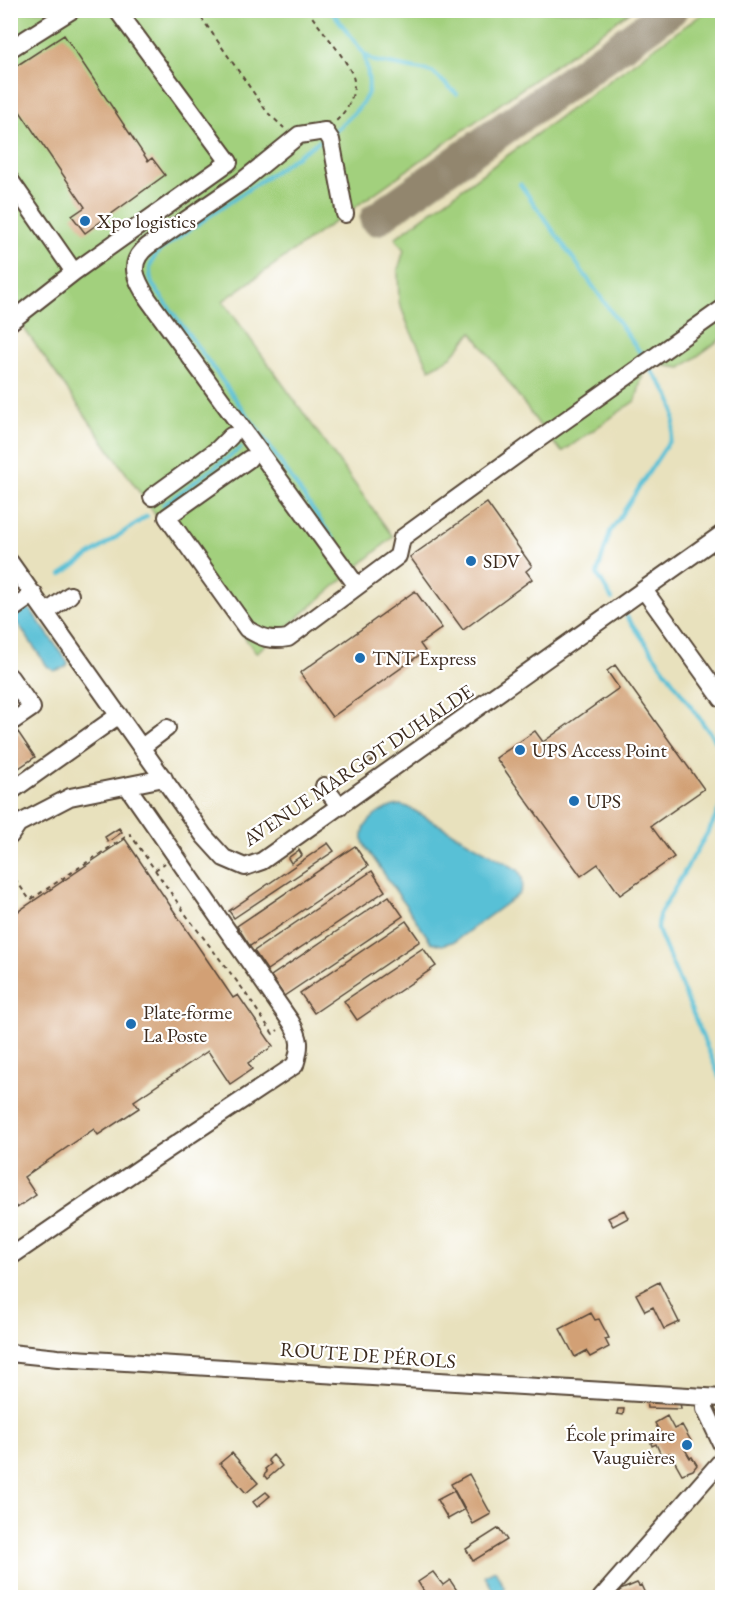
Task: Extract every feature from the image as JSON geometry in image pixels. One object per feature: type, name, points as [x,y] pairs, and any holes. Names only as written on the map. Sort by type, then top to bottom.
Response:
[{"type":"street","points":[[10,49],[72,10]]},
{"type":"street","points":[[10,322],[74,272],[229,162],[117,10]]},
{"type":"street","points":[[345,214],[331,140],[325,131],[299,135],[241,182],[140,252],[135,261],[136,278],[148,299],[357,586]]},
{"type":"street","points":[[10,180],[74,272]]},
{"type":"street","points":[[249,459],[166,517],[247,629],[261,638],[276,640],[288,638],[398,556],[402,538],[723,309]]},
{"type":"street","points":[[152,497],[218,449],[231,436]]},
{"type":"street","name":"AVENUE MARGOT DUHALDE","points":[[10,562],[204,836],[224,858],[245,867],[262,861],[340,807],[723,534]]},
{"type":"street","points":[[644,591],[723,699]]},
{"type":"street","points":[[10,611],[34,594]]},
{"type":"street","points":[[47,612],[70,595]]},
{"type":"street","points":[[10,677],[32,708],[13,721]]},
{"type":"street","points":[[10,792],[119,715]]},
{"type":"street","points":[[142,747],[167,728]]},
{"type":"street","points":[[10,836],[18,824],[70,797],[164,778]]},
{"type":"street","points":[[10,1257],[295,1065],[300,1050],[298,1034],[291,1022],[127,786]]},
{"type":"street","points":[[324,786],[340,807]]},
{"type":"street","name":"ROUTE DE PÉROLS","points":[[10,1353],[58,1358],[723,1398]]},
{"type":"street","points":[[705,1398],[705,1409],[723,1445]]},
{"type":"street","points":[[606,1595],[723,1460]]},
{"type":"path","points":[[196,10],[267,112],[285,128],[299,135]]},
{"type":"path","points":[[307,10],[347,64],[354,79],[349,104],[340,117],[325,131]]},
{"type":"path","points":[[10,872],[30,900],[130,834],[273,1034],[291,1022]]},
{"type":"green space","points":[[10,11],[631,11],[223,301],[393,537],[256,653],[11,310]]},
{"type":"green space","points":[[707,11],[722,11],[722,338],[681,368],[654,364],[643,373],[636,400],[562,452],[543,430],[472,332],[451,357],[430,369],[399,302],[398,270],[404,250],[395,238]]},
{"type":"water","points":[[24,608],[32,612],[67,661],[66,667],[54,671],[47,666],[16,621],[16,617]]},
{"type":"water","points":[[400,805],[408,807],[518,870],[523,882],[519,894],[455,941],[442,945],[431,942],[363,842],[365,827],[374,816]]},
{"type":"water","points":[[495,1570],[505,1589],[495,1595],[485,1575]]},
{"type":"building","points":[[64,35],[148,161],[152,158],[165,175],[85,233],[72,216],[85,207],[10,97],[10,70]]},
{"type":"building","name":"SDV","points":[[487,503],[532,566],[526,571],[532,579],[463,630],[410,557]]},
{"type":"building","name":"TNT Express","points":[[415,591],[442,628],[420,644],[425,651],[332,717],[300,673]]},
{"type":"building","points":[[615,665],[704,789],[651,826],[674,857],[620,895],[598,864],[581,876],[496,758],[535,731],[543,742],[619,688],[607,671]]},
{"type":"building","points":[[10,691],[17,701],[10,706]]},
{"type":"building","points":[[10,728],[15,735],[18,732],[35,757],[10,774]]},
{"type":"building","points":[[373,756],[375,759],[366,765],[364,762]]},
{"type":"building","points":[[119,828],[122,832],[108,842],[105,837]]},
{"type":"building","name":"Plate-forme La Poste","points":[[125,839],[233,998],[238,995],[273,1046],[248,1063],[252,1069],[230,1084],[208,1051],[134,1101],[139,1108],[98,1135],[94,1129],[24,1177],[36,1195],[17,1208],[10,1199],[10,917]]},
{"type":"building","points":[[328,843],[334,851],[234,918],[229,911]]},
{"type":"building","points":[[355,846],[368,866],[250,946],[237,926]]},
{"type":"building","points":[[299,850],[302,855],[291,863],[288,858]]},
{"type":"building","points":[[372,871],[385,891],[267,970],[254,951]]},
{"type":"building","points":[[389,896],[403,916],[284,996],[271,976]]},
{"type":"building","points":[[406,921],[420,941],[314,1013],[300,993]]},
{"type":"building","points":[[423,948],[436,966],[357,1020],[344,1001]]},
{"type":"building","points":[[624,1210],[628,1218],[613,1226],[608,1218]]},
{"type":"building","points":[[659,1282],[679,1322],[664,1329],[653,1307],[645,1311],[636,1294]]},
{"type":"building","points":[[591,1313],[595,1320],[599,1319],[609,1338],[605,1339],[609,1347],[590,1357],[586,1351],[575,1357],[560,1329]]},
{"type":"building","points":[[646,1400],[680,1402],[681,1409],[647,1408]]},
{"type":"building","points":[[618,1409],[624,1409],[623,1415],[617,1414]]},
{"type":"building","points":[[667,1416],[674,1429],[682,1425],[691,1441],[683,1446],[697,1465],[693,1470],[682,1474],[670,1453],[665,1455],[668,1458],[662,1462],[656,1444],[652,1446],[651,1443],[662,1436],[655,1423]]},
{"type":"building","points":[[232,1453],[258,1483],[246,1493],[220,1463]]},
{"type":"building","points":[[273,1455],[282,1466],[267,1479],[264,1475],[267,1472],[265,1469],[271,1464],[268,1460]]},
{"type":"building","points":[[469,1474],[491,1514],[473,1524],[451,1484]]},
{"type":"building","points":[[454,1491],[464,1510],[448,1519],[437,1500]]},
{"type":"building","points":[[266,1492],[270,1496],[257,1507],[253,1502]]},
{"type":"building","points":[[499,1528],[507,1540],[473,1561],[466,1549]]},
{"type":"building","points":[[433,1572],[443,1585],[450,1580],[462,1598],[428,1598],[418,1582]]},
{"type":"building","points":[[637,1583],[641,1585],[647,1598],[621,1598],[618,1591]]},
{"type":"waterway","points":[[331,10],[364,54],[374,61],[432,72],[457,94]]},
{"type":"waterway","points":[[334,132],[366,98],[369,78],[364,54]]},
{"type":"waterway","points":[[319,141],[160,250],[150,266],[150,274],[152,284],[258,430],[344,555]]},
{"type":"waterway","points":[[520,184],[642,355]]},
{"type":"waterway","points":[[612,599],[597,574],[610,532],[670,440],[673,429],[672,402],[651,370]]},
{"type":"waterway","points":[[163,505],[241,448]]},
{"type":"waterway","points":[[61,575],[147,516]]},
{"type":"waterway","points":[[627,617],[722,750]]},
{"type":"waterway","points":[[722,803],[712,825],[659,915],[658,930],[722,1083]]},
{"type":"taxiway","points":[[376,219],[671,10]]},
{"type":"place","name":"Xpo logistics","points":[[85,221]]},
{"type":"place","name":"SDV","points":[[471,561]]},
{"type":"place","name":"TNT Express","points":[[360,658]]},
{"type":"place","name":"UPS Access Point","points":[[520,750]]},
{"type":"place","name":"UPS","points":[[574,801]]},
{"type":"place","name":"Plate-forme La Poste","points":[[131,1024]]},
{"type":"place","name":"École primaire Vauguières","points":[[687,1445]]}]
